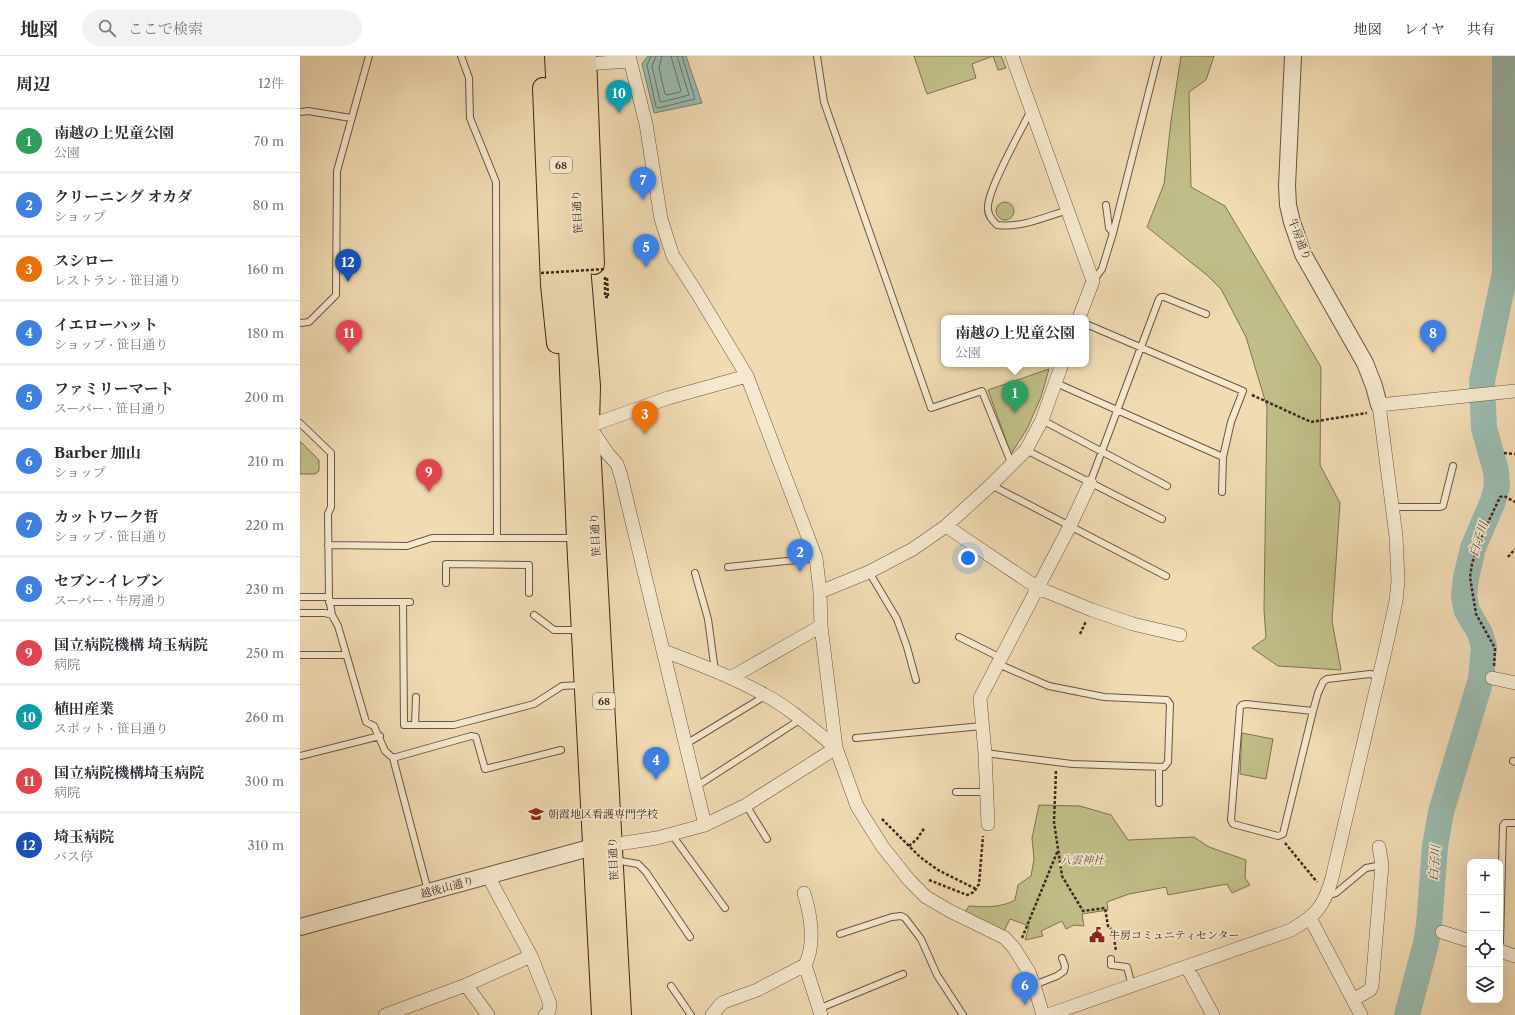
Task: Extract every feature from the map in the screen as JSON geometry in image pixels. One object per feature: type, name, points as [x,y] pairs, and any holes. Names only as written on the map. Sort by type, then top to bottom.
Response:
[{"type":"main road","points":[[541,56],[551,285],[557,350],[573,444]]},
{"type":"main road","name":"笹目通り","points":[[555,56],[573,270],[590,386],[589,426],[621,1015]]},
{"type":"main road","points":[[580,59],[594,266],[594,314],[590,386]]},
{"type":"main road","name":"笹目通り","points":[[580,59],[573,270],[573,444],[602,1015]]},
{"type":"street","points":[[1012,56],[1093,281],[1080,315]]},
{"type":"street","name":"牛房通り","points":[[1293,56],[1287,186],[1288,205],[1292,222],[1303,254],[1366,363],[1374,386],[1378,406]]},
{"type":"street","points":[[580,59],[629,59],[646,124],[661,219],[673,256],[747,376],[816,558],[820,592],[821,626],[836,748],[857,806],[882,846],[909,880],[926,897],[950,912],[1005,938],[1014,948],[1029,972],[1042,1015]]},
{"type":"street","points":[[820,592],[869,572],[913,549],[946,526],[991,485],[1026,450],[1042,420],[1061,367]]},
{"type":"street","points":[[706,825],[621,476],[617,464],[608,454],[589,426],[668,398],[747,376]]},
{"type":"street","points":[[1048,1015],[1291,930],[1310,918],[1322,905],[1328,893],[1380,676],[1396,601],[1398,581],[1396,536],[1378,406],[1515,391]]},
{"type":"street","points":[[988,824],[985,753],[980,698],[1070,526],[1090,484]]},
{"type":"street","points":[[946,526],[1038,588],[1133,624],[1180,635]]},
{"type":"street","points":[[732,677],[821,626]]},
{"type":"street","points":[[664,651],[732,677],[766,695],[801,719],[836,748]]},
{"type":"street","points":[[1492,678],[1515,683]]},
{"type":"street","points":[[593,847],[613,853],[706,825],[746,805],[836,748]]},
{"type":"street","points":[[1353,1000],[1372,988],[1382,865],[1380,846]]},
{"type":"street","name":"越後山通り","points":[[300,927],[593,847]]},
{"type":"street","points":[[488,876],[531,956],[550,1004],[549,1011],[546,1015]]},
{"type":"street","points":[[712,1015],[724,1002],[757,990],[805,965],[811,946],[810,914],[804,893]]},
{"type":"street","points":[[1310,918],[1361,1015]]},
{"type":"street","points":[[1442,932],[1467,940]]},
{"type":"street","points":[[1503,952],[1515,956]]},
{"type":"street","points":[[384,1015],[466,985],[531,956]]},
{"type":"street","points":[[805,965],[819,1012]]},
{"type":"street","points":[[1187,967],[1213,1015]]},
{"type":"street","points":[[466,985],[488,1015]]},
{"type":"lane","points":[[300,323],[309,322],[336,295],[337,171],[369,56]]},
{"type":"lane","points":[[461,56],[469,78],[470,118],[496,182],[497,538]]},
{"type":"lane","points":[[817,56],[824,102],[931,408],[982,391],[1012,465]]},
{"type":"lane","points":[[1093,281],[1102,268],[1113,233],[1158,56]]},
{"type":"lane","points":[[1032,110],[990,193],[988,209],[991,217],[997,225],[1010,226],[1068,210]]},
{"type":"lane","points":[[300,112],[308,111],[351,118]]},
{"type":"lane","points":[[1106,205],[1109,228],[1113,233]]},
{"type":"lane","points":[[1090,484],[1141,348],[1162,297],[1206,314]]},
{"type":"lane","points":[[1089,325],[1243,391],[1231,422],[1223,457],[1222,492]]},
{"type":"lane","points":[[1056,383],[1223,457]]},
{"type":"lane","points":[[1042,420],[1167,486]]},
{"type":"lane","points":[[300,423],[331,453],[331,508],[328,514],[328,545],[329,600],[332,615],[338,626],[366,722],[374,726],[380,736],[385,751],[393,758],[428,892]]},
{"type":"lane","points":[[1026,450],[1090,484],[1162,519]]},
{"type":"lane","points":[[1392,507],[1443,506],[1453,466]]},
{"type":"lane","points":[[991,485],[1166,576]]},
{"type":"lane","points":[[328,545],[407,546],[432,538],[577,538]]},
{"type":"lane","points":[[728,567],[816,558]]},
{"type":"lane","points":[[446,583],[446,564],[528,565],[529,593]]},
{"type":"lane","points":[[869,572],[897,619],[908,647],[916,680]]},
{"type":"lane","points":[[695,573],[708,619],[715,671]]},
{"type":"lane","points":[[300,597],[329,600],[406,602],[404,725],[454,725],[534,704],[562,686],[585,685]]},
{"type":"lane","points":[[300,613],[325,613],[332,615]]},
{"type":"lane","points":[[534,615],[554,630],[582,630]]},
{"type":"lane","points":[[959,637],[999,661],[1049,686],[1104,697],[1167,700],[1170,704],[1168,762],[1164,767],[1072,764],[985,753]]},
{"type":"lane","points":[[300,655],[346,655]]},
{"type":"lane","points":[[1313,711],[1246,704],[1240,707],[1232,822],[1278,836],[1282,834],[1313,711],[1318,693],[1324,680],[1370,674],[1380,676]]},
{"type":"lane","points":[[686,744],[766,695]]},
{"type":"lane","points":[[415,725],[416,697]]},
{"type":"lane","points":[[697,786],[801,719]]},
{"type":"lane","points":[[856,738],[982,726]]},
{"type":"lane","points":[[300,756],[380,736]]},
{"type":"lane","points":[[393,758],[472,736],[476,738],[485,769],[561,750]]},
{"type":"lane","points":[[1159,767],[1159,803]]},
{"type":"lane","points":[[956,792],[987,792]]},
{"type":"lane","points":[[746,805],[767,839]]},
{"type":"lane","points":[[1500,931],[1503,826],[1505,823],[1515,823]]},
{"type":"lane","points":[[674,834],[675,839],[725,908]]},
{"type":"lane","points":[[613,853],[638,864],[646,872],[690,937]]},
{"type":"lane","points":[[1328,893],[1336,893],[1366,868],[1382,865]]},
{"type":"lane","points":[[840,934],[892,917],[901,916],[905,918],[921,939],[937,975],[963,1015]]},
{"type":"lane","points":[[1034,985],[1057,976],[1064,971],[1065,966],[1062,958]]},
{"type":"lane","points":[[1110,960],[1111,964],[1127,967],[1132,986]]},
{"type":"lane","points":[[819,1012],[903,974]]},
{"type":"lane","points":[[671,986],[691,1015]]},
{"type":"path","points":[[541,273],[606,269],[608,297]]},
{"type":"path","points":[[1243,391],[1311,422],[1362,414]]},
{"type":"path","points":[[1504,453],[1515,454]]},
{"type":"path","points":[[1492,678],[1495,648],[1476,614],[1470,577],[1478,544],[1500,497],[1504,496],[1515,502]]},
{"type":"path","points":[[1508,557],[1515,549]]},
{"type":"path","points":[[1056,762],[1054,822],[1062,876],[1083,911],[1105,908],[1108,926],[1113,931],[1118,962],[1126,964],[1127,967]]},
{"type":"path","points":[[877,814],[920,857],[938,870],[976,889]]},
{"type":"path","points":[[909,880],[919,877],[967,895],[974,892],[979,884],[984,834],[988,824]]},
{"type":"path","points":[[910,846],[925,827]]},
{"type":"path","points":[[1280,835],[1284,843],[1328,893]]},
{"type":"path","points":[[1020,942],[1059,850]]},
{"type":"green space","points":[[914,56],[993,56],[972,64],[976,78],[927,94]]},
{"type":"green space","points":[[993,56],[1001,56],[1006,68],[998,70]]},
{"type":"green space","points":[[1181,56],[1214,56],[1206,80],[1189,92],[1191,187],[1225,206],[1321,367],[1320,465],[1340,503],[1332,621],[1341,670],[1278,666],[1252,648],[1266,638],[1264,610],[1267,407],[1246,337],[1221,289],[1208,276],[1147,227],[1164,184],[1171,121]]},
{"type":"green space","points":[[1005,202],[1011,205],[1014,211],[1011,217],[1005,220],[999,217],[996,211],[999,205]]},
{"type":"green space","points":[[1049,369],[1041,397],[1027,429],[1011,454],[988,390]]},
{"type":"green space","points":[[300,441],[319,460],[319,471],[315,474],[300,474]]},
{"type":"green space","points":[[1242,733],[1273,739],[1266,779],[1240,774]]},
{"type":"green space","name":"八雲神社","points":[[1039,805],[1080,806],[1111,815],[1128,840],[1194,837],[1209,847],[1246,860],[1245,878],[1250,885],[1232,893],[1227,884],[1168,895],[1166,887],[1129,894],[1107,902],[1108,910],[1082,914],[1084,926],[1074,925],[1066,929],[1062,921],[1041,931],[1043,936],[1025,940],[1029,926],[1010,919],[1004,931],[965,912],[969,906],[998,906],[1015,900],[1018,885],[1031,876],[1034,859],[1032,838]]},
{"type":"water","points":[[648,56],[686,56],[702,103],[654,113],[642,64]]},
{"type":"waterway","name":"白子川","points":[[1407,1015],[1426,943],[1429,925],[1435,846],[1441,812],[1481,679],[1484,647],[1480,633],[1467,611],[1464,596],[1466,578],[1473,548],[1493,501],[1497,486],[1496,471],[1484,428],[1482,381],[1505,273],[1505,56]]},
{"type":"place","name":"植田産業","points":[[619,113]]},
{"type":"place","name":"カットワーク哲","points":[[643,200]]},
{"type":"place","name":"ファミリーマート","points":[[646,267]]},
{"type":"place","name":"埼玉病院","points":[[348,282]]},
{"type":"place","name":"国立病院機構埼玉病院","points":[[349,353]]},
{"type":"place","name":"セブン-イレブン","points":[[1433,353]]},
{"type":"place","name":"南越の上児童公園","points":[[1015,413]]},
{"type":"place","name":"スシロー","points":[[645,434]]},
{"type":"place","name":"国立病院機構 埼玉病院","points":[[429,492]]},
{"type":"place","name":"クリーニング オカダ","points":[[800,572]]},
{"type":"place","name":"イエローハット","points":[[656,780]]},
{"type":"place","name":"朝霞地区看護専門学校","points":[[536,814]]},
{"type":"place","name":"牛房コミュニティセンター","points":[[1097,935]]},
{"type":"place","name":"Barber 加山","points":[[1025,1005]]}]
